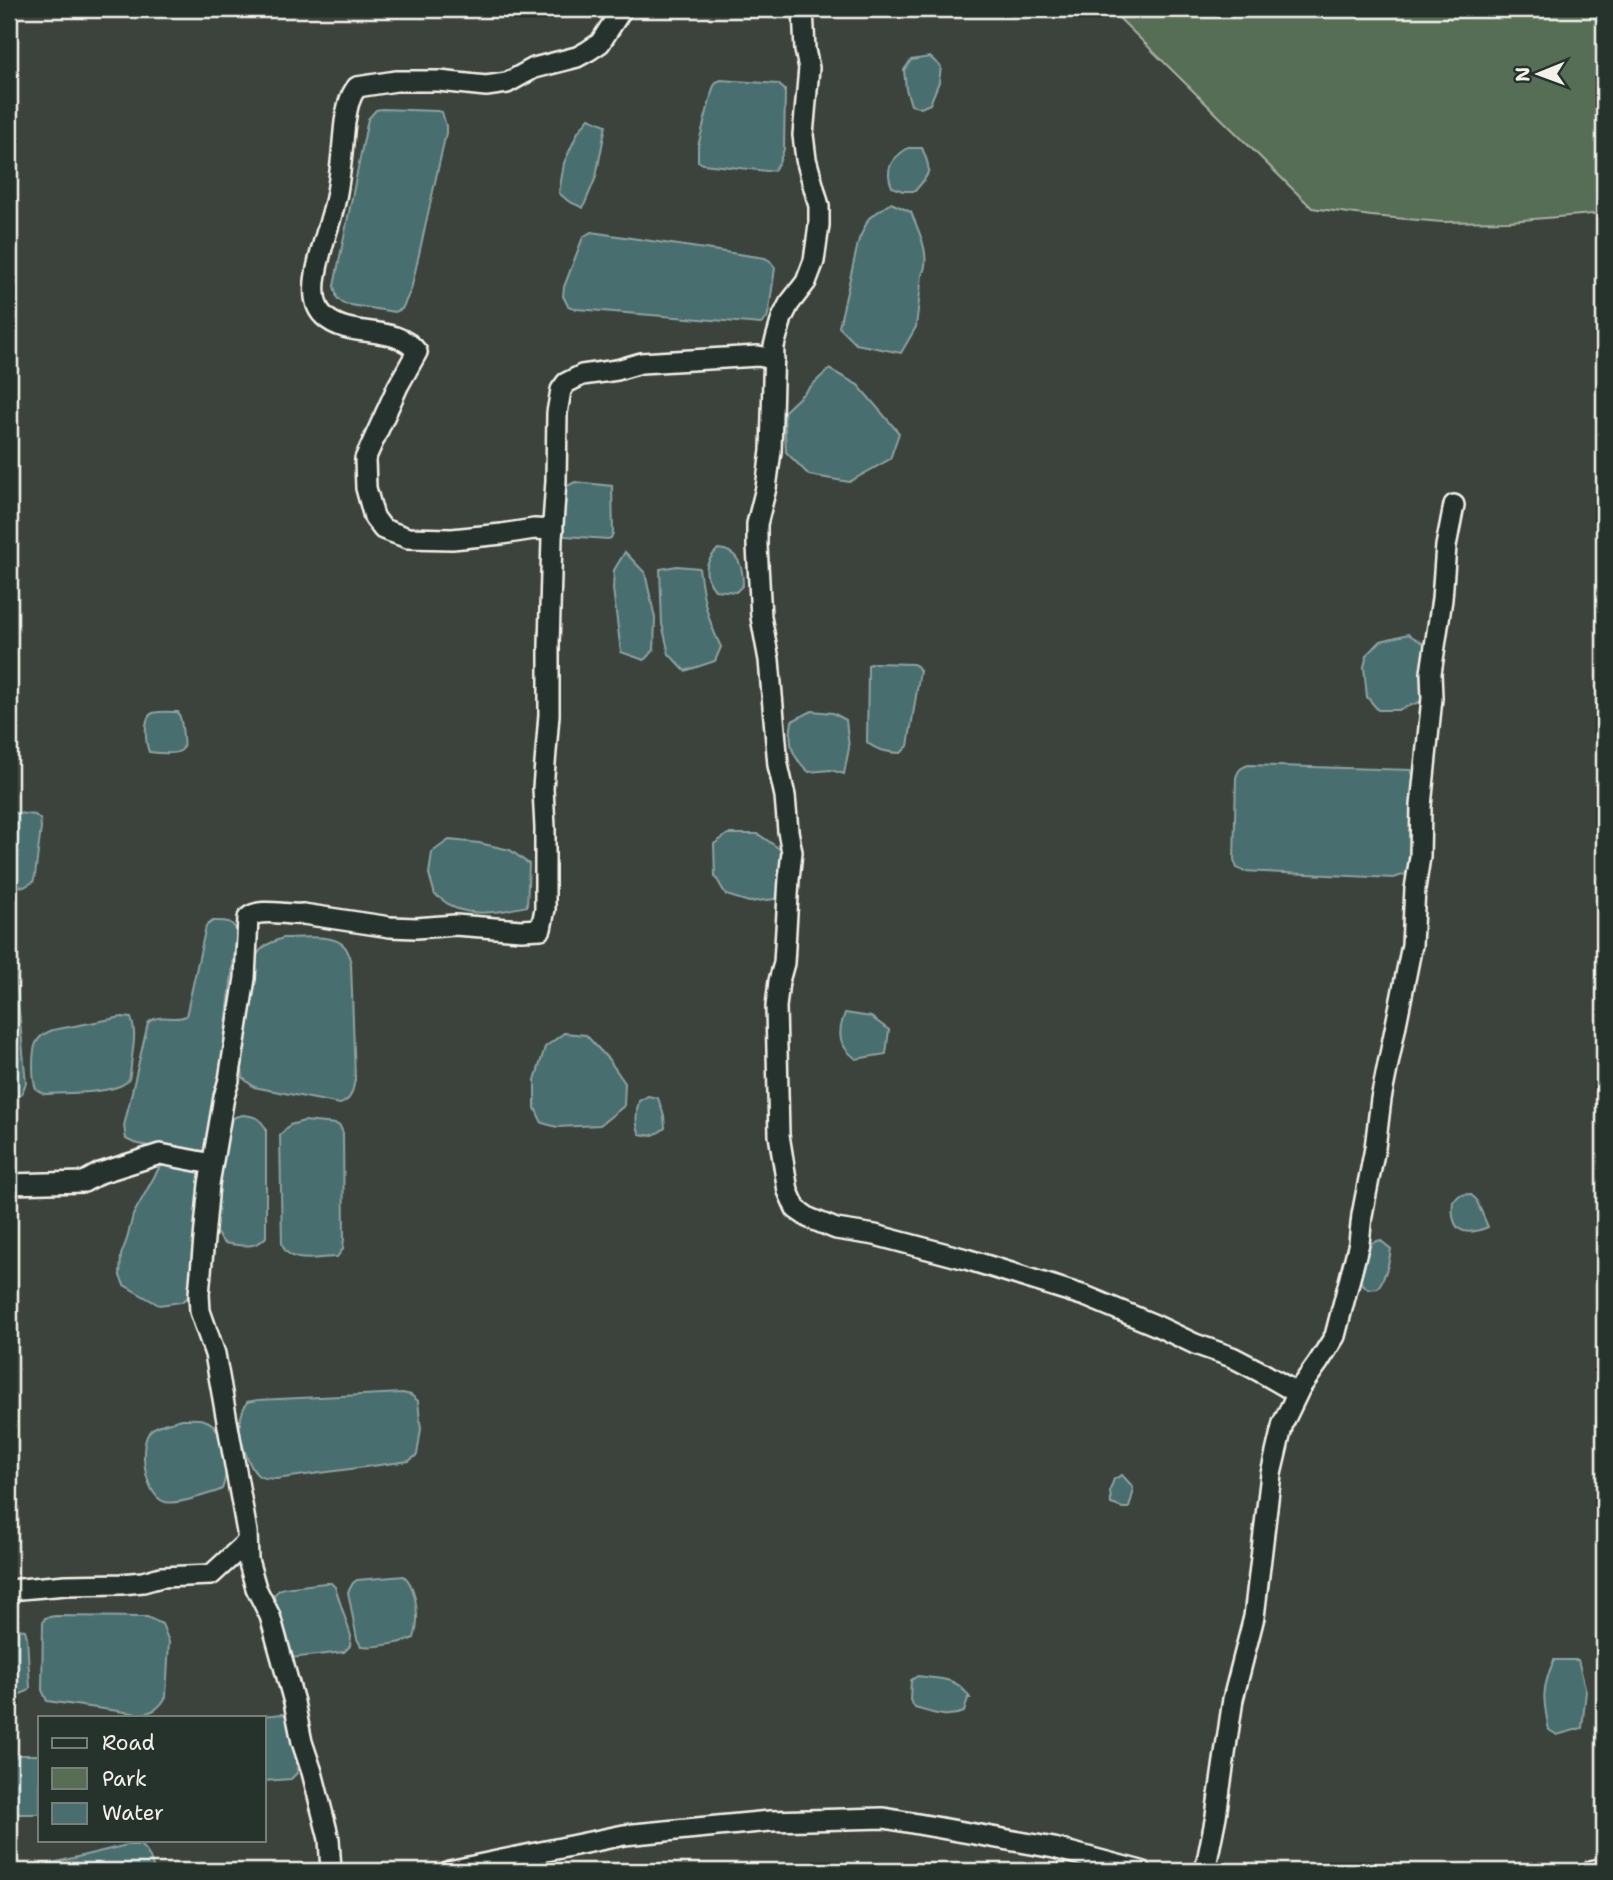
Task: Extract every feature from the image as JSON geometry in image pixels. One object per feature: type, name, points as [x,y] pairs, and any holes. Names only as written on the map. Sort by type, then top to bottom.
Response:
[{"type":"street","points":[[552,530],[534,529],[452,539],[408,538],[383,529],[369,504],[365,459],[398,386],[417,352],[401,338],[337,324],[324,316],[316,306],[315,281],[338,184],[347,112],[351,94],[358,87],[396,81],[439,81],[486,86],[507,82],[534,68],[577,57],[589,51],[600,43],[622,9]]},
{"type":"street","points":[[803,9],[805,50],[809,68],[803,135],[806,159],[819,206],[819,225],[814,261],[806,282],[782,318],[774,346],[771,452],[757,524],[760,609],[769,660],[778,765],[793,852],[784,963],[776,1007],[779,1135],[788,1192],[796,1209],[809,1218],[836,1229],[875,1235],[966,1259],[1085,1296],[1195,1344],[1232,1357],[1297,1393]]},
{"type":"street","points":[[331,1871],[329,1839],[302,1742],[294,1702],[270,1616],[256,1588],[248,1560],[215,1354],[200,1311],[199,1294],[212,1164],[231,1070],[245,978],[248,918],[252,914],[264,912],[292,916],[303,914],[390,927],[455,925],[541,929],[545,909],[543,788],[549,715],[552,530],[557,405],[561,390],[566,383],[582,375],[620,370],[641,363],[758,356],[774,359]]},
{"type":"street","points":[[1205,1871],[1233,1699],[1254,1617],[1271,1474],[1283,1423],[1297,1393],[1335,1336],[1359,1243],[1376,1147],[1381,1099],[1412,945],[1420,857],[1421,806],[1432,698],[1431,673],[1442,599],[1446,546],[1454,505]]},
{"type":"street","points":[[9,1184],[85,1182],[100,1173],[160,1154],[212,1164]]},
{"type":"street","points":[[9,1590],[121,1584],[161,1577],[211,1574],[247,1542]]},
{"type":"street","points":[[449,1871],[624,1835],[770,1821],[884,1818],[1054,1848],[1141,1871]]},
{"type":"street","points":[[1591,1871],[1604,1868]]},
{"type":"green space","points":[[1110,9],[1604,9],[1604,213],[1510,221],[1442,222],[1312,208]]},
{"type":"water","points":[[930,57],[941,67],[939,82],[930,104],[921,108],[911,105],[904,70],[911,60]]},
{"type":"water","points":[[721,80],[778,84],[785,90],[784,149],[774,170],[703,164],[698,161],[698,146],[713,88],[716,82]]},
{"type":"water","points":[[376,110],[442,112],[446,126],[411,290],[402,309],[395,312],[344,304],[337,298],[334,286],[368,119]]},
{"type":"water","points":[[589,118],[606,125],[596,177],[583,208],[559,193],[564,163],[578,132]]},
{"type":"water","points":[[908,148],[922,148],[928,167],[927,175],[915,191],[892,187],[889,174],[891,164]]},
{"type":"water","points":[[891,203],[911,212],[925,251],[916,327],[901,353],[856,344],[839,327],[859,239],[869,218]]},
{"type":"water","points":[[591,232],[765,258],[775,268],[767,318],[761,324],[577,309],[568,306],[563,296],[564,287],[583,237]]},
{"type":"water","points":[[829,369],[858,385],[899,433],[890,459],[849,482],[809,475],[786,452],[784,412]]},
{"type":"water","points":[[575,482],[612,486],[611,538],[562,534],[563,488]]},
{"type":"water","points":[[718,549],[731,553],[741,566],[743,585],[736,592],[715,590],[708,579],[707,564]]},
{"type":"water","points":[[625,552],[645,573],[655,618],[654,650],[644,660],[621,652],[613,589],[614,570]]},
{"type":"water","points":[[677,566],[699,568],[706,608],[721,647],[715,661],[685,671],[669,654],[662,624],[660,569]]},
{"type":"water","points":[[1408,634],[1426,645],[1422,698],[1420,702],[1398,710],[1378,710],[1367,697],[1364,667],[1367,654],[1381,641]]},
{"type":"water","points":[[913,664],[920,671],[908,746],[901,753],[883,750],[867,742],[868,665]]},
{"type":"water","points":[[812,711],[833,713],[846,720],[849,748],[844,774],[831,770],[809,772],[798,761],[791,743],[792,721]]},
{"type":"water","points":[[178,712],[182,727],[181,751],[149,752],[146,731],[150,715]]},
{"type":"water","points":[[1249,765],[1411,770],[1417,785],[1406,874],[1394,878],[1243,871],[1237,868],[1234,860],[1236,778],[1240,769]]},
{"type":"water","points":[[9,812],[35,815],[40,819],[35,876],[33,882],[24,887],[9,884]]},
{"type":"water","points":[[728,834],[758,834],[784,852],[782,880],[775,899],[749,902],[726,895],[715,876],[714,844]]},
{"type":"water","points":[[449,840],[510,850],[529,864],[527,906],[491,912],[464,911],[435,895],[429,874],[432,852]]},
{"type":"water","points":[[9,907],[26,1083],[21,1095],[9,1098]]},
{"type":"water","points":[[213,921],[231,923],[237,932],[212,1142],[205,1151],[196,1152],[134,1143],[126,1139],[124,1126],[148,1023],[157,1018],[186,1016],[206,926]]},
{"type":"water","points":[[316,937],[334,940],[348,953],[351,964],[355,1079],[353,1091],[340,1104],[254,1087],[243,1078],[252,964],[264,947],[283,938]]},
{"type":"water","points":[[845,1013],[871,1017],[889,1030],[886,1054],[856,1059],[850,1054],[842,1044],[840,1033]]},
{"type":"water","points":[[122,1017],[131,1018],[134,1032],[130,1077],[124,1084],[115,1088],[79,1093],[44,1094],[36,1089],[33,1054],[38,1039],[53,1030]]},
{"type":"water","points":[[564,1033],[586,1035],[625,1083],[624,1106],[600,1125],[557,1127],[542,1123],[535,1108],[535,1080],[545,1047]]},
{"type":"water","points":[[648,1096],[658,1098],[665,1128],[650,1135],[640,1134],[637,1122],[639,1101]]},
{"type":"water","points":[[243,1115],[257,1118],[266,1129],[266,1237],[257,1244],[246,1246],[224,1243],[214,1230],[216,1186],[224,1129],[235,1117]]},
{"type":"water","points":[[304,1121],[336,1124],[343,1133],[344,1238],[343,1249],[337,1257],[297,1258],[286,1251],[282,1244],[280,1135],[290,1125]]},
{"type":"water","points":[[168,1163],[203,1170],[190,1292],[181,1302],[159,1305],[124,1285],[120,1276],[121,1255],[133,1215],[159,1168]]},
{"type":"water","points":[[1470,1194],[1476,1199],[1488,1227],[1471,1232],[1456,1225],[1453,1211],[1453,1201],[1460,1195]]},
{"type":"water","points":[[1380,1240],[1391,1249],[1388,1265],[1378,1288],[1368,1289],[1360,1282],[1371,1243]]},
{"type":"water","points":[[403,1393],[418,1401],[421,1429],[417,1455],[409,1461],[276,1479],[263,1478],[257,1474],[244,1450],[240,1423],[247,1402]]},
{"type":"water","points":[[182,1419],[204,1420],[218,1431],[225,1450],[226,1471],[222,1489],[170,1503],[158,1498],[152,1491],[145,1469],[144,1446],[151,1430]]},
{"type":"water","points":[[1122,1475],[1133,1487],[1129,1508],[1111,1504],[1110,1490],[1114,1479]]},
{"type":"water","points":[[404,1576],[412,1588],[416,1605],[414,1638],[388,1645],[361,1646],[357,1639],[348,1592],[353,1583],[357,1580]]},
{"type":"water","points":[[331,1583],[335,1587],[351,1636],[350,1646],[344,1652],[290,1658],[282,1652],[274,1595],[284,1588]]},
{"type":"water","points":[[147,1617],[162,1624],[169,1642],[166,1697],[161,1705],[139,1714],[47,1701],[42,1690],[43,1622],[45,1618]]},
{"type":"water","points":[[9,1628],[25,1630],[27,1637],[30,1688],[18,1695],[9,1695]]},
{"type":"water","points":[[1554,1660],[1578,1660],[1586,1691],[1582,1728],[1557,1735],[1549,1730],[1545,1702],[1545,1687]]},
{"type":"water","points":[[918,1676],[954,1682],[970,1698],[964,1712],[945,1715],[915,1708],[910,1700],[911,1680]]},
{"type":"water","points":[[287,1715],[297,1758],[297,1773],[291,1779],[266,1781],[266,1716],[263,1716]]},
{"type":"water","points":[[38,1755],[38,1814],[15,1814],[9,1807],[12,1762],[15,1757]]},
{"type":"water","points":[[127,1845],[140,1845],[149,1856],[154,1871],[32,1871],[36,1867]]}]
